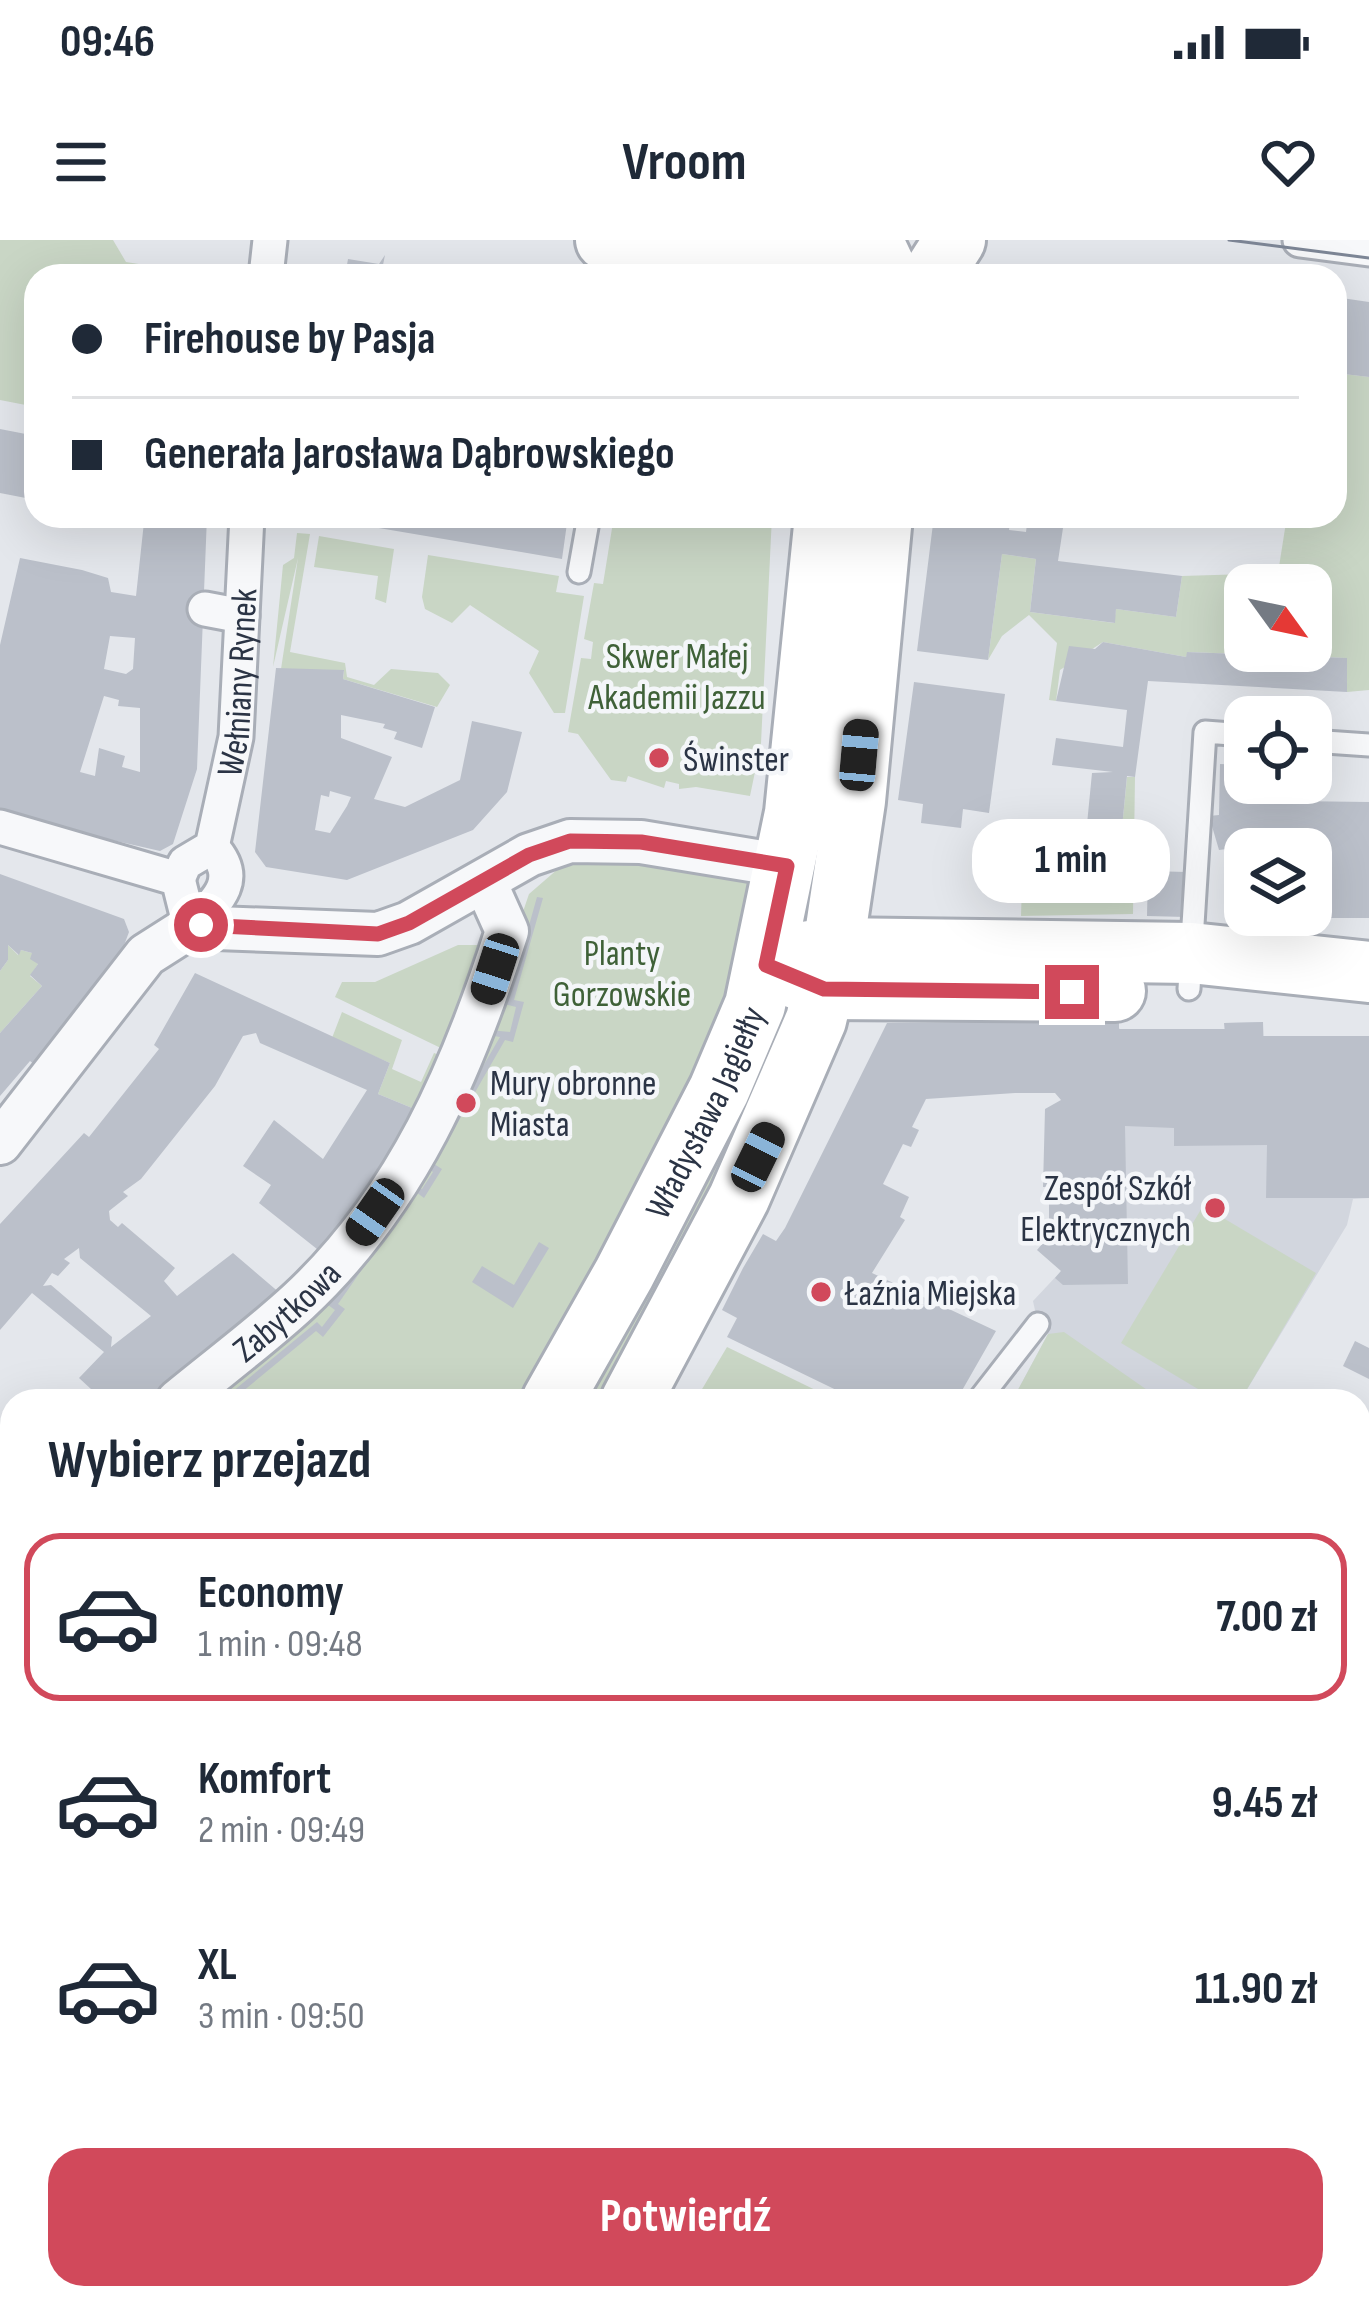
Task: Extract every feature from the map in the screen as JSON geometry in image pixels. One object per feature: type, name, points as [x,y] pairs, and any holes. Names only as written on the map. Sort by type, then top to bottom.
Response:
[{"type":"main road","points":[[625,254],[711,240]]},
{"type":"main road","points":[[721,240],[783,248],[836,240]]},
{"type":"main road","points":[[625,254],[654,264]]},
{"type":"main road","name":"Władysława Jagiełły","points":[[559,1389],[601,1319],[719,1090],[767,961],[787,866],[812,686],[824,528]]},
{"type":"main road","name":"Władysława Jagiełły","points":[[638,1389],[771,1130],[828,969],[855,801],[881,528]]},
{"type":"main road","points":[[767,961],[995,994],[1190,971],[1360,972]]},
{"type":"street","points":[[1300,240],[1369,249]]},
{"type":"street","name":"Wełniany Rynek","points":[[0,1143],[146,955],[190,927],[221,898],[228,883],[222,857],[212,847],[236,737],[246,528]]},
{"type":"street","points":[[205,609],[242,616]]},
{"type":"street","points":[[0,827],[178,879]]},
{"type":"street","points":[[212,847],[185,863],[178,879],[190,927],[367,936],[409,923],[529,855],[570,841],[641,842],[787,866]]},
{"type":"street","name":"Zabytkowa","points":[[192,1389],[298,1301],[339,1259],[421,1146],[471,1044],[507,931],[485,882]]},
{"type":"lane","points":[[579,572],[587,528]]},
{"type":"lane","points":[[1190,971],[1205,732],[1224,733]]},
{"type":"lane","points":[[1332,742],[1369,745]]},
{"type":"lane","points":[[986,1389],[1027,1328]]},
{"type":"shaded area","name":"Zespół Szkół Elektrycznych","points":[[1113,1022],[1120,1029],[1224,1029],[1224,1023],[1263,1022],[1264,1036],[1369,1036],[1369,1198],[1353,1199],[1347,1225],[1247,1389],[1018,1389],[1048,1334],[1038,1324],[1033,1301],[1078,1253]]},
{"type":"green space","points":[[0,240],[113,240],[126,262],[139,264],[24,264],[24,405],[0,400]]},
{"type":"green space","points":[[1347,374],[1369,377],[1369,690],[1347,692],[1346,658],[1332,657],[1332,564],[1279,564],[1285,528],[1347,528]]},
{"type":"green space","name":"Skwer Małej Akademii Jazzu","points":[[612,528],[771,528],[761,743],[750,796],[696,787],[679,789],[679,784],[666,781],[664,788],[628,776],[626,782],[611,780],[578,734],[568,732],[581,658],[591,659],[593,642],[584,639],[594,583],[603,584]]},
{"type":"green space","points":[[297,533],[310,534],[290,652],[345,663],[347,677],[374,685],[391,669],[438,673],[450,685],[437,707],[343,679],[344,671],[281,669],[298,558],[273,667],[283,565],[294,558]]},
{"type":"green space","points":[[319,536],[394,549],[386,603],[375,599],[378,576],[314,567]]},
{"type":"green space","points":[[1002,554],[1036,559],[1030,612],[1114,623],[1116,609],[1176,617],[1182,576],[1224,575],[1224,653],[1188,652],[1186,657],[1103,642],[1060,670],[1056,701],[1049,700],[1057,643],[1029,615],[1002,636],[988,660]]},
{"type":"green space","points":[[428,555],[559,576],[556,592],[584,596],[565,713],[554,713],[529,673],[539,651],[470,605],[452,623],[425,609],[422,597]]},
{"type":"green space","points":[[1127,777],[1135,777],[1133,914],[1021,916],[1024,820],[1122,828]]},
{"type":"green space","name":"Planty Gorzowskie","points":[[612,857],[740,873],[753,887],[731,1006],[534,1389],[206,1389],[466,1079],[529,894],[559,868]]},
{"type":"green space","points":[[8,945],[18,955],[21,950],[32,953],[38,964],[30,976],[42,986],[0,1033],[0,971],[8,960]]},
{"type":"green space","points":[[458,945],[480,945],[447,1051],[335,997],[342,982],[375,982]]},
{"type":"green space","points":[[342,1012],[402,1040],[392,1069],[421,1082],[434,1053],[444,1057],[417,1110],[378,1094],[390,1063],[332,1038]]},
{"type":"green space","points":[[711,1153],[734,1165],[614,1389],[584,1389]]},
{"type":"green space","points":[[1203,1206],[1316,1273],[1247,1389],[1198,1389],[1121,1343]]},
{"type":"green space","points":[[1064,1332],[1146,1389],[1018,1389],[1048,1334]]},
{"type":"green space","points":[[727,1347],[813,1389],[702,1389]]},
{"type":"building","points":[[1347,299],[1369,302],[1369,377],[1347,374]]},
{"type":"building","points":[[0,429],[24,434],[24,498],[0,493]]},
{"type":"building","points":[[143,528],[207,528],[197,769],[173,844],[160,851],[24,820],[25,816],[7,810],[0,814],[0,645],[20,558],[108,578],[111,592],[136,596]],"holes":[[[110,636],[135,638],[133,669],[126,674],[104,669]],[[104,696],[119,700],[118,706],[140,708],[140,772],[122,767],[125,756],[99,748],[95,776],[80,772]]]},
{"type":"building","points":[[379,528],[566,528],[562,559]]},
{"type":"building","points":[[932,528],[1026,532],[1026,528],[1063,528],[1058,561],[1182,576],[1176,617],[1116,609],[1115,623],[1030,612],[1036,559],[1002,554],[988,660],[917,651]]},
{"type":"building","points":[[1103,642],[1186,657],[1187,652],[1224,653],[1224,672],[1332,672],[1332,657],[1347,658],[1347,692],[1148,681],[1135,777],[1127,776],[1122,828],[1087,824],[1092,773],[1113,772],[1052,765],[1056,738],[1123,747],[1127,710],[1056,701],[1069,646],[1095,649]]},
{"type":"building","points":[[276,668],[344,670],[343,679],[435,707],[422,748],[394,739],[397,732],[383,728],[385,724],[341,715],[341,738],[392,757],[374,799],[405,807],[460,780],[472,721],[522,732],[507,792],[473,830],[347,880],[266,867],[255,852]],"holes":[[[330,791],[351,797],[330,833],[315,830],[321,795],[329,797]]]},
{"type":"building","points":[[914,682],[1005,694],[989,813],[963,809],[961,828],[921,823],[923,804],[898,800]]},
{"type":"building","points":[[1220,764],[1224,764],[1224,804],[1369,802],[1369,918],[1332,918],[1332,828],[1224,828],[1224,849],[1219,850],[1209,816],[1219,815]]},
{"type":"building","points":[[1148,871],[1187,872],[1186,917],[1147,916]]},
{"type":"building","points":[[0,874],[124,919],[129,932],[120,956],[35,1065],[30,1061],[0,1096],[0,1033],[42,986],[30,975],[38,964],[30,959],[32,953],[21,950],[19,955],[8,945],[8,960],[0,971]]},
{"type":"building","name":"Mury obronne Miasta","points":[[537,897],[543,898],[514,1000],[524,1002],[513,1042],[505,1040],[434,1164],[442,1169],[424,1198],[416,1192],[338,1304],[345,1309],[323,1337],[316,1331],[246,1389],[236,1389],[317,1322],[322,1327],[335,1310],[328,1305],[414,1185],[422,1189],[433,1172],[425,1166],[500,1037],[488,1035],[489,1030],[510,1032],[516,1007],[497,1002],[508,1000]]},
{"type":"building","points":[[195,973],[390,1063],[378,1094],[417,1110],[322,1253],[259,1203],[271,1185],[243,1166],[274,1120],[323,1159],[367,1090],[260,1043],[256,1033],[243,1036],[215,1086],[141,1179],[123,1192],[128,1196],[109,1211],[110,1220],[118,1227],[122,1223],[175,1268],[164,1281],[177,1296],[233,1253],[281,1294],[159,1389],[91,1389],[79,1378],[104,1352],[32,1293],[0,1330],[0,1224],[84,1133],[89,1137],[159,1049],[154,1045]],"holes":[[[79,1248],[80,1258],[151,1316],[111,1347],[112,1337],[51,1285],[43,1286],[52,1273],[58,1276],[70,1263],[64,1259]]]},
{"type":"building","points":[[1119,1022],[1119,1029],[1225,1029],[1224,1023],[1263,1022],[1263,1036],[1369,1036],[1369,1198],[1266,1198],[1267,1145],[1174,1146],[1174,1128],[1125,1126],[1128,1284],[1063,1285],[1055,1278],[1061,1271],[1037,1250],[1049,1236],[1049,1202],[1080,1202],[1080,1188],[1043,1187],[1045,1109],[1061,1100],[1055,1093],[926,1099],[912,1127],[919,1130],[911,1147],[903,1144],[883,1184],[909,1197],[900,1217],[905,1220],[872,1273],[996,1331],[963,1389],[834,1389],[727,1337],[737,1318],[722,1310],[763,1234],[776,1241],[785,1228],[887,1023]]},
{"type":"building","points":[[539,1242],[549,1248],[513,1308],[472,1282],[482,1266],[514,1285]]},
{"type":"building","points":[[1355,1341],[1369,1348],[1369,1379],[1343,1366]]},
{"type":"tram line","points":[[1229,240],[1369,258]]},
{"type":"place","name":"Świnster","points":[[659,758]]},
{"type":"place","name":"Mury obronne Miasta","points":[[466,1103]]},
{"type":"place","name":"Zespół Szkół Elektrycznych","points":[[1215,1208]]},
{"type":"place","name":"Łaźnia Miejska","points":[[821,1292]]},
{"type":"route","points":[[201,925],[358,937],[378,934],[409,923],[554,844],[641,842],[787,866],[766,965],[824,989],[1072,992]]}]
